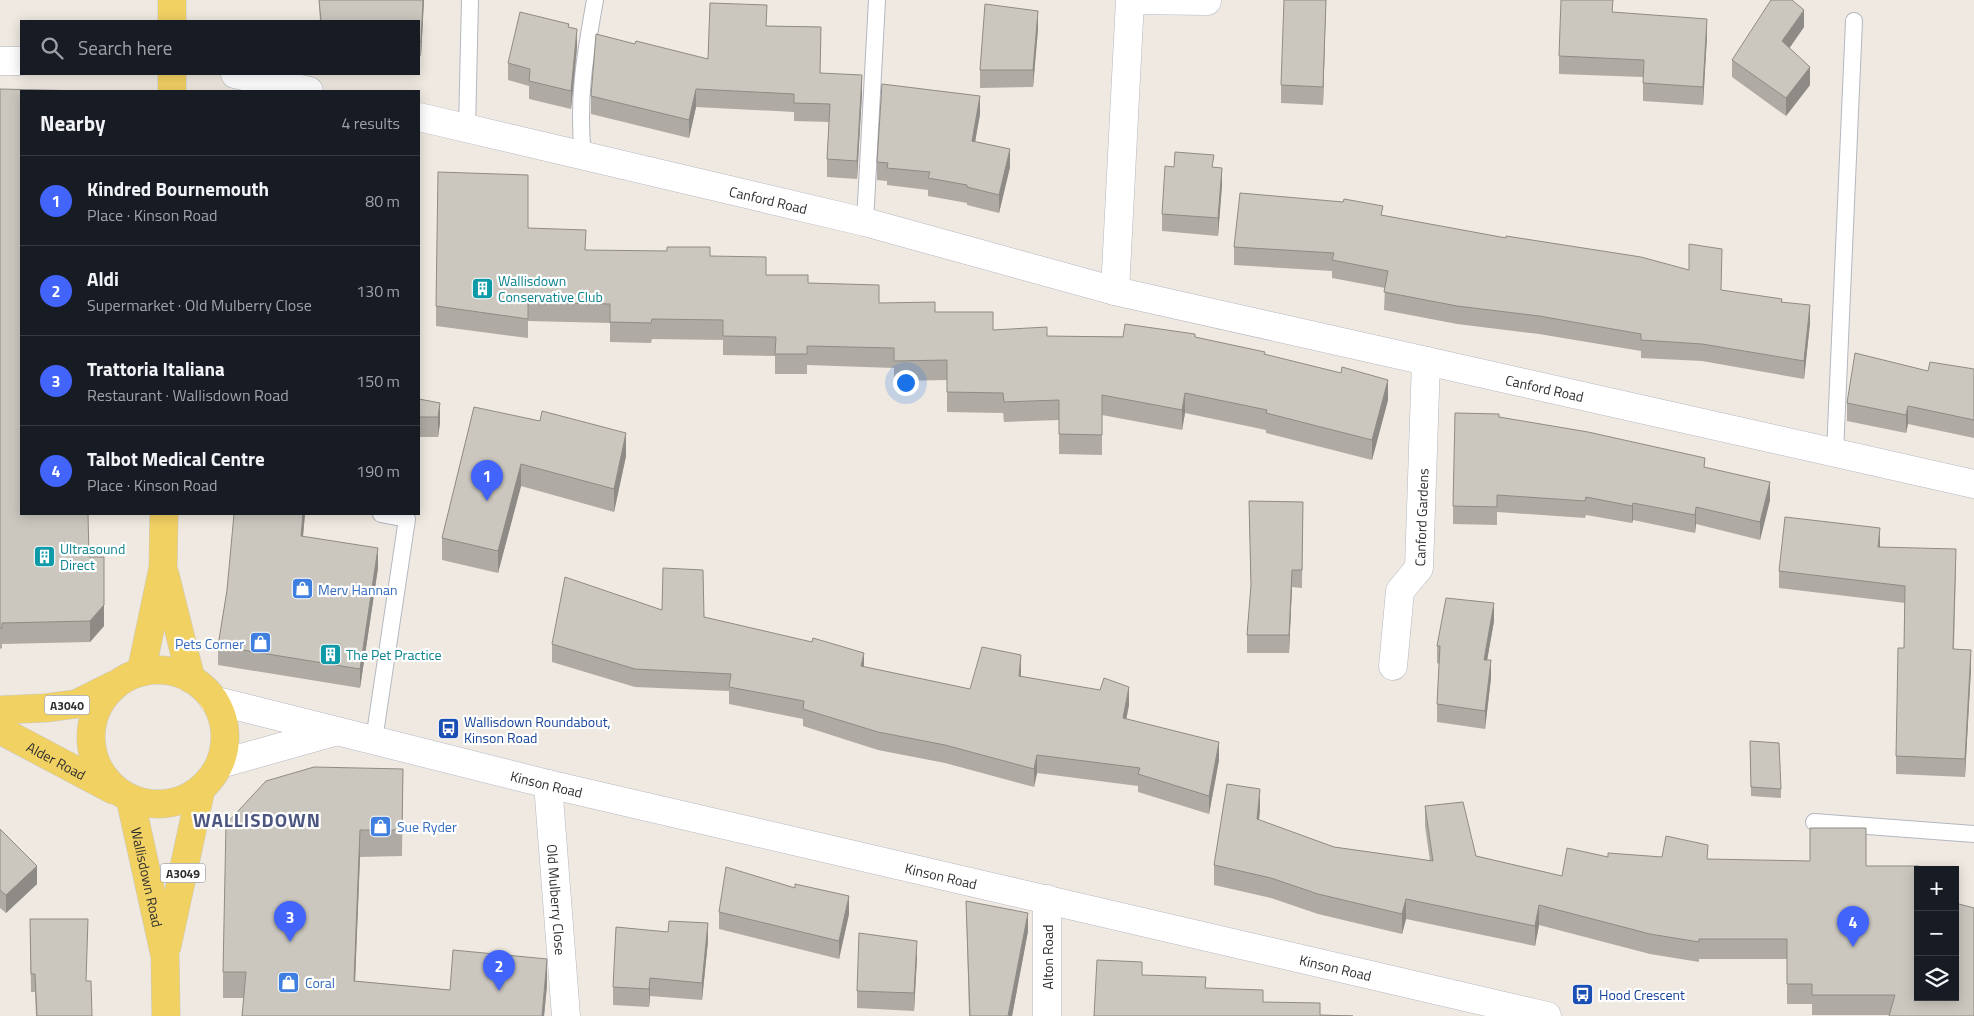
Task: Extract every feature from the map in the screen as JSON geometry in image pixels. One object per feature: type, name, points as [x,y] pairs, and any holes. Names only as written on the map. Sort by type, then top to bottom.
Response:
[{"type":"main road","points":[[172,0],[172,20]]},
{"type":"main road","points":[[172,75],[172,90]]},
{"type":"main road","points":[[135,675],[163,568],[164,515]]},
{"type":"main road","points":[[163,568],[191,679]]},
{"type":"main road","points":[[158,670],[176,672],[191,679],[213,700],[223,720],[225,742],[220,764],[201,789],[185,799],[167,804],[148,804],[122,794],[94,758],[91,739],[93,720],[101,703],[113,688],[135,675],[158,670]]},
{"type":"main road","name":"A3040","points":[[0,710],[76,704],[135,675]]},
{"type":"main road","name":"Alder Road","points":[[0,730],[122,794]]},
{"type":"main road","name":"Wallisdown Road","points":[[166,1016],[165,956],[201,789]]},
{"type":"main road","name":"Wallisdown Road","points":[[122,794],[165,956]]},
{"type":"street","points":[[1115,291],[1130,0],[1206,1]]},
{"type":"street","points":[[0,61],[20,61]]},
{"type":"street","points":[[238,75],[305,90]]},
{"type":"street","name":"Canford Road","points":[[420,117],[865,222],[1115,291],[1974,484]]},
{"type":"street","name":"Canford Gardens","points":[[1393,666],[1400,591],[1419,568],[1426,360]]},
{"type":"street","name":"Kinson Road","points":[[213,700],[548,784],[1533,1014]]},
{"type":"street","name":"Kinson Road","points":[[220,764],[336,731]]},
{"type":"street","name":"Old Mulberry Close","points":[[548,784],[566,1016]]},
{"type":"street","name":"Alton Road","points":[[1047,899],[1047,1016]]},
{"type":"lane","points":[[466,128],[470,0]]},
{"type":"lane","points":[[583,156],[579,121],[581,88],[585,52],[595,0]]},
{"type":"lane","points":[[865,222],[877,0]]},
{"type":"lane","points":[[1835,453],[1854,21]]},
{"type":"lane","points":[[374,740],[407,520],[385,515]]},
{"type":"lane","points":[[1814,822],[1974,834]]},
{"type":"building","points":[[319,0],[423,0],[421,42],[420,20],[321,20]]},
{"type":"building","points":[[1284,0],[1326,0],[1323,87],[1281,85]]},
{"type":"building","points":[[1561,0],[1613,0],[1612,12],[1707,19],[1703,87],[1643,83],[1644,60],[1559,56]]},
{"type":"building","points":[[1771,0],[1792,0],[1804,10],[1782,41],[1810,67],[1786,98],[1732,60]]},
{"type":"building","points":[[710,3],[767,5],[766,26],[821,27],[820,73],[862,75],[857,161],[827,159],[830,104],[794,103],[794,94],[696,89],[689,120],[591,96],[596,34],[635,44],[636,41],[708,59]]},
{"type":"building","points":[[985,4],[1038,11],[1033,70],[980,70]]},
{"type":"building","points":[[520,12],[569,24],[568,27],[577,29],[571,91],[529,81],[530,69],[508,63]]},
{"type":"building","points":[[882,84],[980,96],[972,141],[1010,149],[999,195],[967,187],[967,185],[928,178],[930,172],[887,168],[888,163],[877,162]]},
{"type":"building","points":[[0,89],[42,90],[20,90],[20,515],[88,515],[89,557],[104,557],[104,605],[90,621],[2,623],[2,628],[0,628]]},
{"type":"building","points":[[1175,152],[1214,155],[1212,167],[1222,168],[1218,218],[1162,214],[1165,166],[1174,167]]},
{"type":"building","points":[[438,172],[528,175],[528,228],[586,230],[585,250],[667,251],[667,247],[710,247],[710,256],[766,257],[766,275],[808,275],[808,283],[879,285],[879,303],[935,302],[935,312],[993,312],[993,330],[1047,327],[1047,336],[1123,337],[1125,324],[1195,334],[1195,337],[1265,352],[1264,354],[1341,373],[1342,367],[1388,380],[1372,440],[1266,413],[1267,410],[1185,393],[1182,410],[1102,395],[1102,435],[1059,434],[1059,400],[1004,402],[1003,393],[947,392],[947,360],[894,361],[894,348],[807,346],[807,354],[775,354],[776,337],[723,336],[723,320],[652,319],[651,323],[610,322],[610,304],[528,302],[528,319],[436,306]]},
{"type":"building","points":[[1240,193],[1343,202],[1344,199],[1383,206],[1381,215],[1506,238],[1506,236],[1641,257],[1689,270],[1689,244],[1722,249],[1721,290],[1782,299],[1781,302],[1810,305],[1804,361],[1702,344],[1641,340],[1641,334],[1539,316],[1457,306],[1384,292],[1388,271],[1332,260],[1334,253],[1234,247]]},
{"type":"building","points":[[1855,353],[1928,371],[1930,362],[1974,369],[1974,420],[1908,406],[1906,415],[1847,403]]},
{"type":"building","points":[[420,399],[440,403],[438,417],[420,417]]},
{"type":"building","points":[[474,407],[540,421],[542,411],[626,433],[614,489],[521,464],[498,551],[442,538]]},
{"type":"building","points":[[1455,413],[1499,414],[1499,417],[1588,432],[1705,458],[1704,467],[1770,482],[1760,522],[1696,507],[1695,515],[1633,503],[1632,506],[1586,497],[1585,501],[1497,495],[1497,507],[1453,506]]},
{"type":"building","points":[[1249,501],[1303,502],[1302,570],[1292,570],[1289,635],[1247,635],[1251,585]]},
{"type":"building","name":"Merv Hannan","points":[[234,515],[303,515],[301,536],[378,548],[360,669],[218,646],[227,590]]},
{"type":"building","points":[[1785,517],[1880,528],[1878,547],[1956,549],[1953,649],[1971,650],[1965,759],[1896,756],[1898,648],[1904,648],[1905,586],[1779,571]]},
{"type":"building","points":[[663,568],[703,570],[704,617],[812,642],[813,638],[864,653],[861,666],[970,689],[982,647],[1021,655],[1019,676],[1100,690],[1104,678],[1129,687],[1123,718],[1219,742],[1209,796],[1138,774],[1140,768],[1037,755],[1034,769],[945,745],[878,732],[803,709],[804,701],[729,687],[731,674],[635,669],[552,644],[565,577],[662,610]]},
{"type":"building","points":[[1446,598],[1494,603],[1484,660],[1491,660],[1485,711],[1437,704],[1440,646],[1437,646]]},
{"type":"building","points":[[1750,741],[1779,743],[1781,789],[1751,787]]},
{"type":"building","points":[[314,767],[403,769],[402,830],[360,830],[354,981],[450,990],[453,950],[547,959],[542,1016],[242,1016],[246,972],[223,972],[226,824],[266,781]]},
{"type":"building","points":[[1227,784],[1260,789],[1257,819],[1334,847],[1433,861],[1425,806],[1463,802],[1476,856],[1562,876],[1567,848],[1608,857],[1608,853],[1662,857],[1666,836],[1708,845],[1707,859],[1810,861],[1810,828],[1866,828],[1866,866],[1914,866],[1914,1001],[1959,1001],[1959,904],[1974,908],[1974,1016],[1889,1016],[1895,995],[1812,995],[1812,984],[1787,984],[1787,939],[1699,939],[1699,942],[1650,934],[1539,905],[1535,926],[1406,899],[1402,914],[1318,894],[1271,878],[1214,865]]},
{"type":"building","points":[[0,829],[37,866],[6,895],[0,890]]},
{"type":"building","points":[[726,867],[795,888],[795,884],[849,896],[839,941],[719,912]]},
{"type":"building","points":[[966,901],[1028,913],[1008,1016],[970,1016]]},
{"type":"building","points":[[30,919],[88,919],[86,981],[91,981],[92,1016],[37,1016],[35,974],[31,974]]},
{"type":"building","points":[[669,921],[708,923],[702,983],[650,978],[649,989],[613,987],[616,927],[668,932]]},
{"type":"building","points":[[859,933],[917,941],[914,993],[857,991]]},
{"type":"building","points":[[1097,960],[1142,962],[1142,975],[1206,977],[1205,988],[1263,990],[1263,1002],[1320,1003],[1320,1015],[1353,1016],[1094,1016]]},
{"type":"place","name":"Wallisdown Conservative Club","points":[[482,288]]},
{"type":"place","name":"Kindred Bournemouth","points":[[487,501]]},
{"type":"place","name":"Ultrasound Direct","points":[[44,556]]},
{"type":"place","name":"Merv Hannan","points":[[302,589]]},
{"type":"place","name":"Pets Corner","points":[[260,643]]},
{"type":"place","name":"The Pet Practice","points":[[330,654]]},
{"type":"place","name":"Wallisdown Roundabout, Kinson Road","points":[[448,729]]},
{"type":"place","name":"Sue Ryder","points":[[381,826]]},
{"type":"place","name":"Trattoria Italiana","points":[[290,942]]},
{"type":"place","name":"Talbot Medical Centre","points":[[1853,947]]},
{"type":"place","name":"Coral","points":[[289,982]]},
{"type":"place","name":"Aldi","points":[[499,991]]},
{"type":"place","name":"Hood Crescent","points":[[1583,994]]},
{"type":"district","name":"WALLISDOWN","points":[[257,819]]}]
